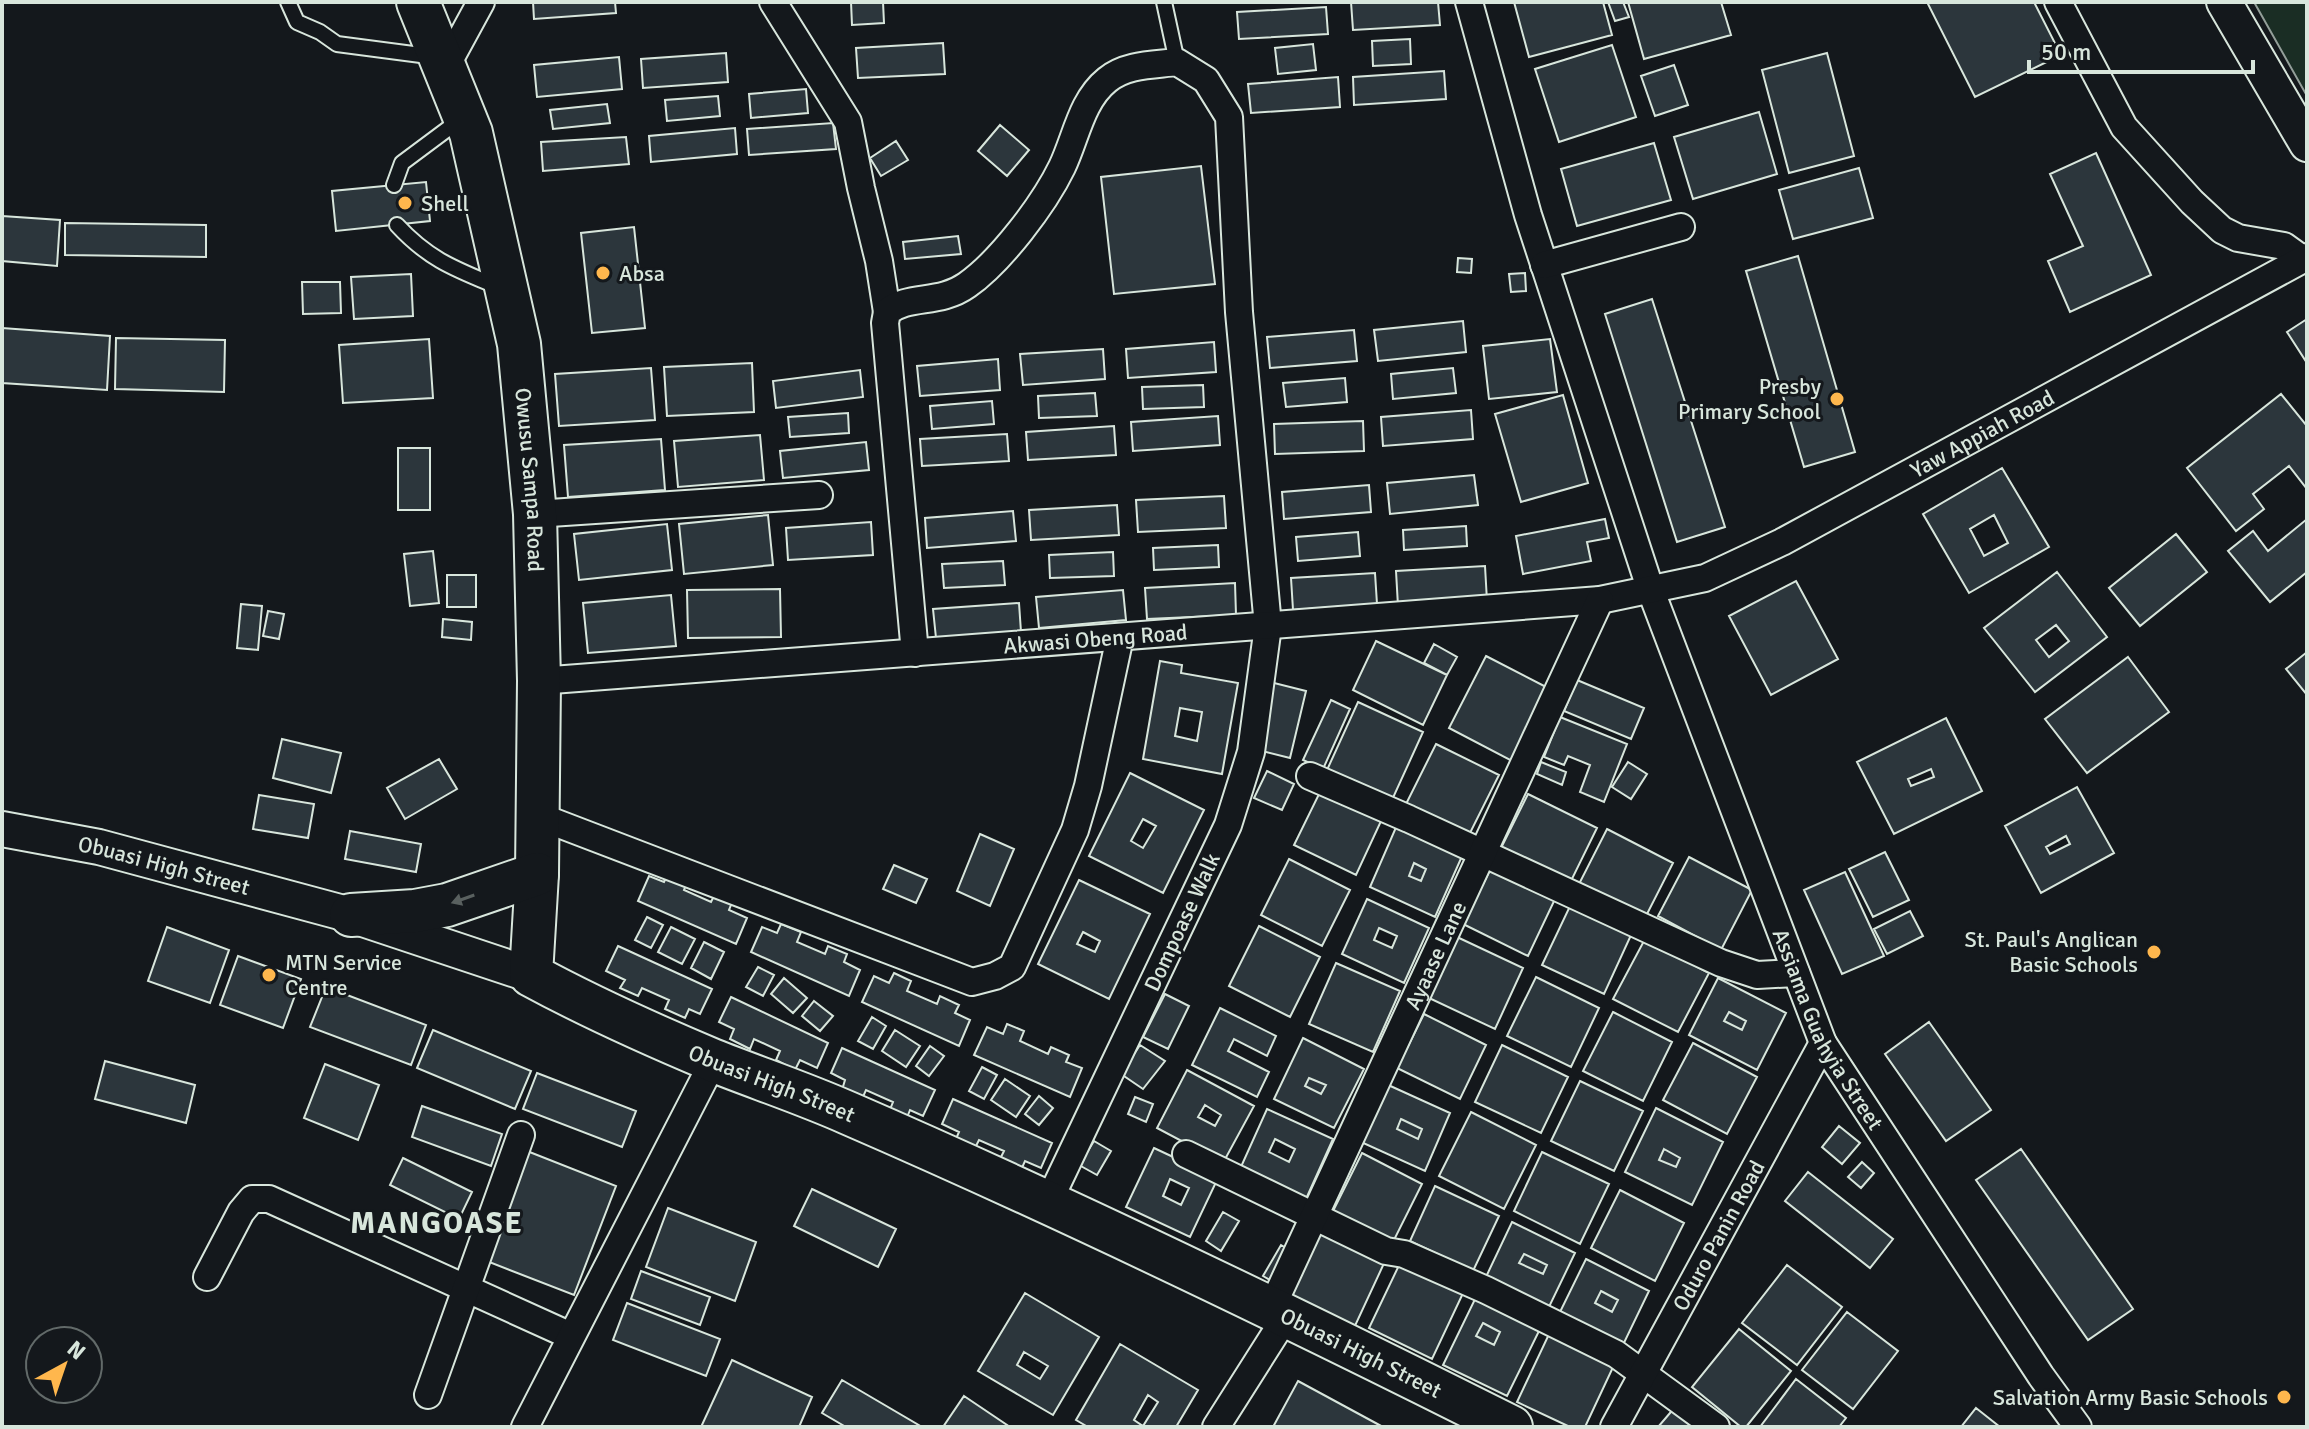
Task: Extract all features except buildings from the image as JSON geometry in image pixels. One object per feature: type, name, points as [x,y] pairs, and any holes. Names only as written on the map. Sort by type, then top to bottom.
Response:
[{"type":"main road","name":"Owusu Sampa Road","points":[[418,2],[471,133],[519,344],[535,514],[539,681],[537,874],[531,975]]},
{"type":"main road","points":[[351,915],[415,911],[447,905],[537,874]]},
{"type":"main road","name":"Obuasi High Street","points":[[531,975],[583,1003],[845,1112],[1048,1203],[1279,1312],[1511,1427]]},
{"type":"street","points":[[442,64],[481,2]]},
{"type":"street","points":[[773,2],[848,122],[879,261],[887,312],[885,323],[915,653]]},
{"type":"street","name":"Assiama Guahyia Street","points":[[1469,2],[1544,265],[1651,591],[1823,1043],[2033,1364],[2078,1427]]},
{"type":"street","points":[[2058,2],[2124,127],[2192,202],[2222,230],[2238,238],[2268,241],[2305,258]]},
{"type":"street","points":[[2224,2],[2307,144]]},
{"type":"street","points":[[887,312],[899,303],[936,300],[966,286],[1014,241],[1062,168],[1083,113],[1106,80],[1129,68],[1177,62]]},
{"type":"street","name":"Dompoase Walk","points":[[1048,1203],[1228,825],[1251,752],[1268,626],[1239,312],[1229,117],[1206,80],[1177,62]]},
{"type":"street","points":[[1544,265],[1681,227]]},
{"type":"street","name":"Yaw Appiah Road","points":[[1651,591],[1705,578],[1782,542],[2305,258]]},
{"type":"street","points":[[535,514],[819,495]]},
{"type":"street","name":"Akwasi Obeng Road","points":[[539,681],[1600,600],[1651,591]]},
{"type":"street","name":"Ayaase Lane","points":[[1216,1427],[1279,1312],[1315,1215],[1600,600]]},
{"type":"street","points":[[538,816],[972,982],[995,976],[1012,967],[1075,830],[1088,786],[1120,637]]},
{"type":"street","points":[[1310,776],[1721,963],[1757,975],[1796,973]]},
{"type":"street","name":"Obuasi High Street","points":[[2,829],[99,847],[351,915],[531,975]]},
{"type":"street","name":"Oduro Panin Road","points":[[1614,1427],[1823,1043]]},
{"type":"street","points":[[525,1427],[714,1060]]},
{"type":"street","points":[[428,1395],[521,1135]]},
{"type":"street","points":[[1186,1154],[1386,1251],[1404,1254],[1486,1290],[1616,1354],[1716,1427]]},
{"type":"street","points":[[207,1277],[241,1212],[252,1199],[269,1199],[571,1336]]},
{"type":"lane","points":[[288,2],[297,22],[337,44],[442,64]]},
{"type":"lane","points":[[1164,2],[1177,62]]},
{"type":"lane","points":[[394,185],[402,163],[465,117]]},
{"type":"lane","points":[[397,225],[416,246],[436,260],[506,291]]},
{"type":"green space","points":[[2254,2],[2307,2],[2307,96]]},
{"type":"place","name":"Shell","points":[[405,203]]},
{"type":"place","name":"Absa","points":[[603,273]]},
{"type":"place","name":"Presby Primary School","points":[[1837,399]]},
{"type":"place","name":"St. Paul's Anglican Basic Schools","points":[[2154,952]]},
{"type":"place","name":"MTN Service Centre","points":[[269,975]]},
{"type":"place","name":"Salvation Army Basic Schools","points":[[2284,1397]]},
{"type":"district","name":"MANGOASE","points":[[437,1223]]}]
